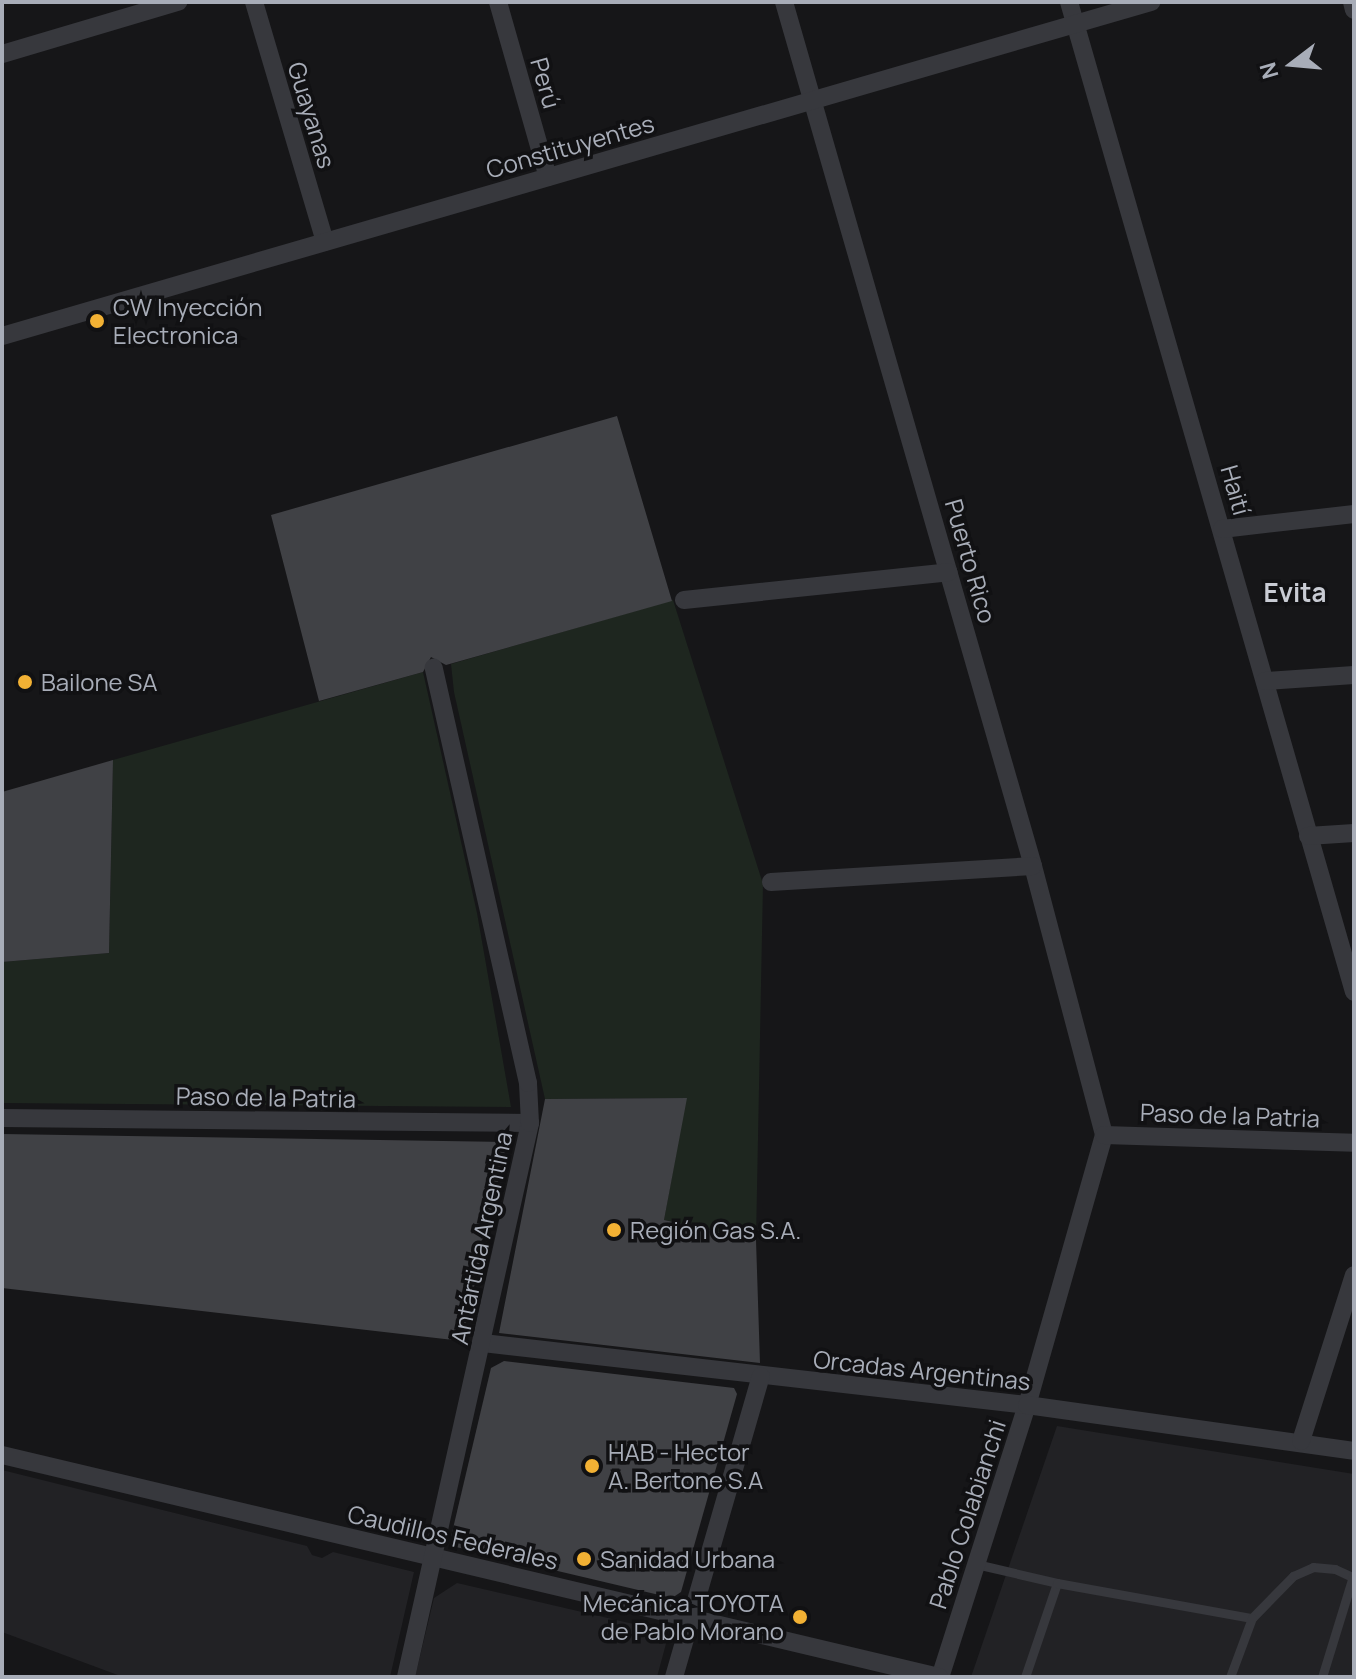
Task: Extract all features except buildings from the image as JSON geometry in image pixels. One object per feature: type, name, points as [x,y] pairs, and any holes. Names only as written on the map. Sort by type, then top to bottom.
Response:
[{"type":"street","points":[[2,54],[178,2]]},
{"type":"street","name":"Guayanas","points":[[254,2],[325,242]]},
{"type":"street","name":"Perú","points":[[498,2],[548,177]]},
{"type":"street","name":"Puerto Rico","points":[[784,2],[1033,866],[1104,1135]]},
{"type":"street","name":"Haití","points":[[1069,2],[1353,986]]},
{"type":"street","name":"Constituyentes","points":[[2,336],[1151,2]]},
{"type":"street","points":[[1352,2],[1354,10]]},
{"type":"street","points":[[1222,529],[1354,514]]},
{"type":"street","points":[[684,600],[949,572]]},
{"type":"street","name":"Antártida Argentina","points":[[406,1677],[530,1123],[528,1083],[434,668]]},
{"type":"street","points":[[1265,681],[1354,675]]},
{"type":"street","points":[[1308,836],[1354,833]]},
{"type":"street","points":[[771,882],[1033,866]]},
{"type":"street","name":"Paso de la Patria","points":[[2,1118],[530,1123]]},
{"type":"street","name":"Paso de la Patria","points":[[1104,1135],[1354,1143]]},
{"type":"street","name":"Pablo Colabianchi","points":[[940,1677],[1027,1405],[1104,1135]]},
{"type":"street","points":[[1301,1441],[1354,1275]]},
{"type":"street","name":"Orcadas Argentinas","points":[[483,1343],[1027,1405],[1301,1441],[1354,1451]]},
{"type":"street","points":[[674,1677],[761,1376]]},
{"type":"street","name":"Caudillos Federales","points":[[2,1455],[940,1677]]},
{"type":"lane","points":[[976,1564],[1057,1583],[1252,1618]]},
{"type":"lane","points":[[1230,1677],[1252,1618],[1293,1576],[1313,1567],[1353,1577],[1322,1677]]},
{"type":"lane","points":[[1025,1677],[1057,1583]]},
{"type":"shaded area","points":[[673,600],[763,884],[756,1240],[664,1220],[686,1098],[545,1099],[454,692],[451,664]]},
{"type":"shaded area","points":[[423,672],[477,913],[511,1107],[2,1103],[2,962],[109,953],[113,760]]},
{"type":"shaded area","points":[[1057,1426],[1354,1474],[1354,1677],[971,1677]]},
{"type":"shaded area","points":[[2,1470],[307,1546],[312,1555],[322,1558],[333,1552],[414,1572],[390,1677],[123,1677],[2,1632]]},
{"type":"shaded area","points":[[457,1583],[642,1626],[641,1633],[667,1640],[657,1677],[415,1677],[434,1598]]},
{"type":"place","name":"CW Inyección Electronica","points":[[97,321]]},
{"type":"place","name":"Bailone SA","points":[[25,682]]},
{"type":"place","name":"Región Gas S.A.","points":[[614,1230]]},
{"type":"place","name":"HAB - Hector A. Bertone S.A","points":[[592,1466]]},
{"type":"place","name":"Sanidad Urbana","points":[[584,1559]]},
{"type":"place","name":"Mecánica TOYOTA de Pablo Morano","points":[[800,1617]]},
{"type":"district","name":"Evita","points":[[1295,593]]}]
